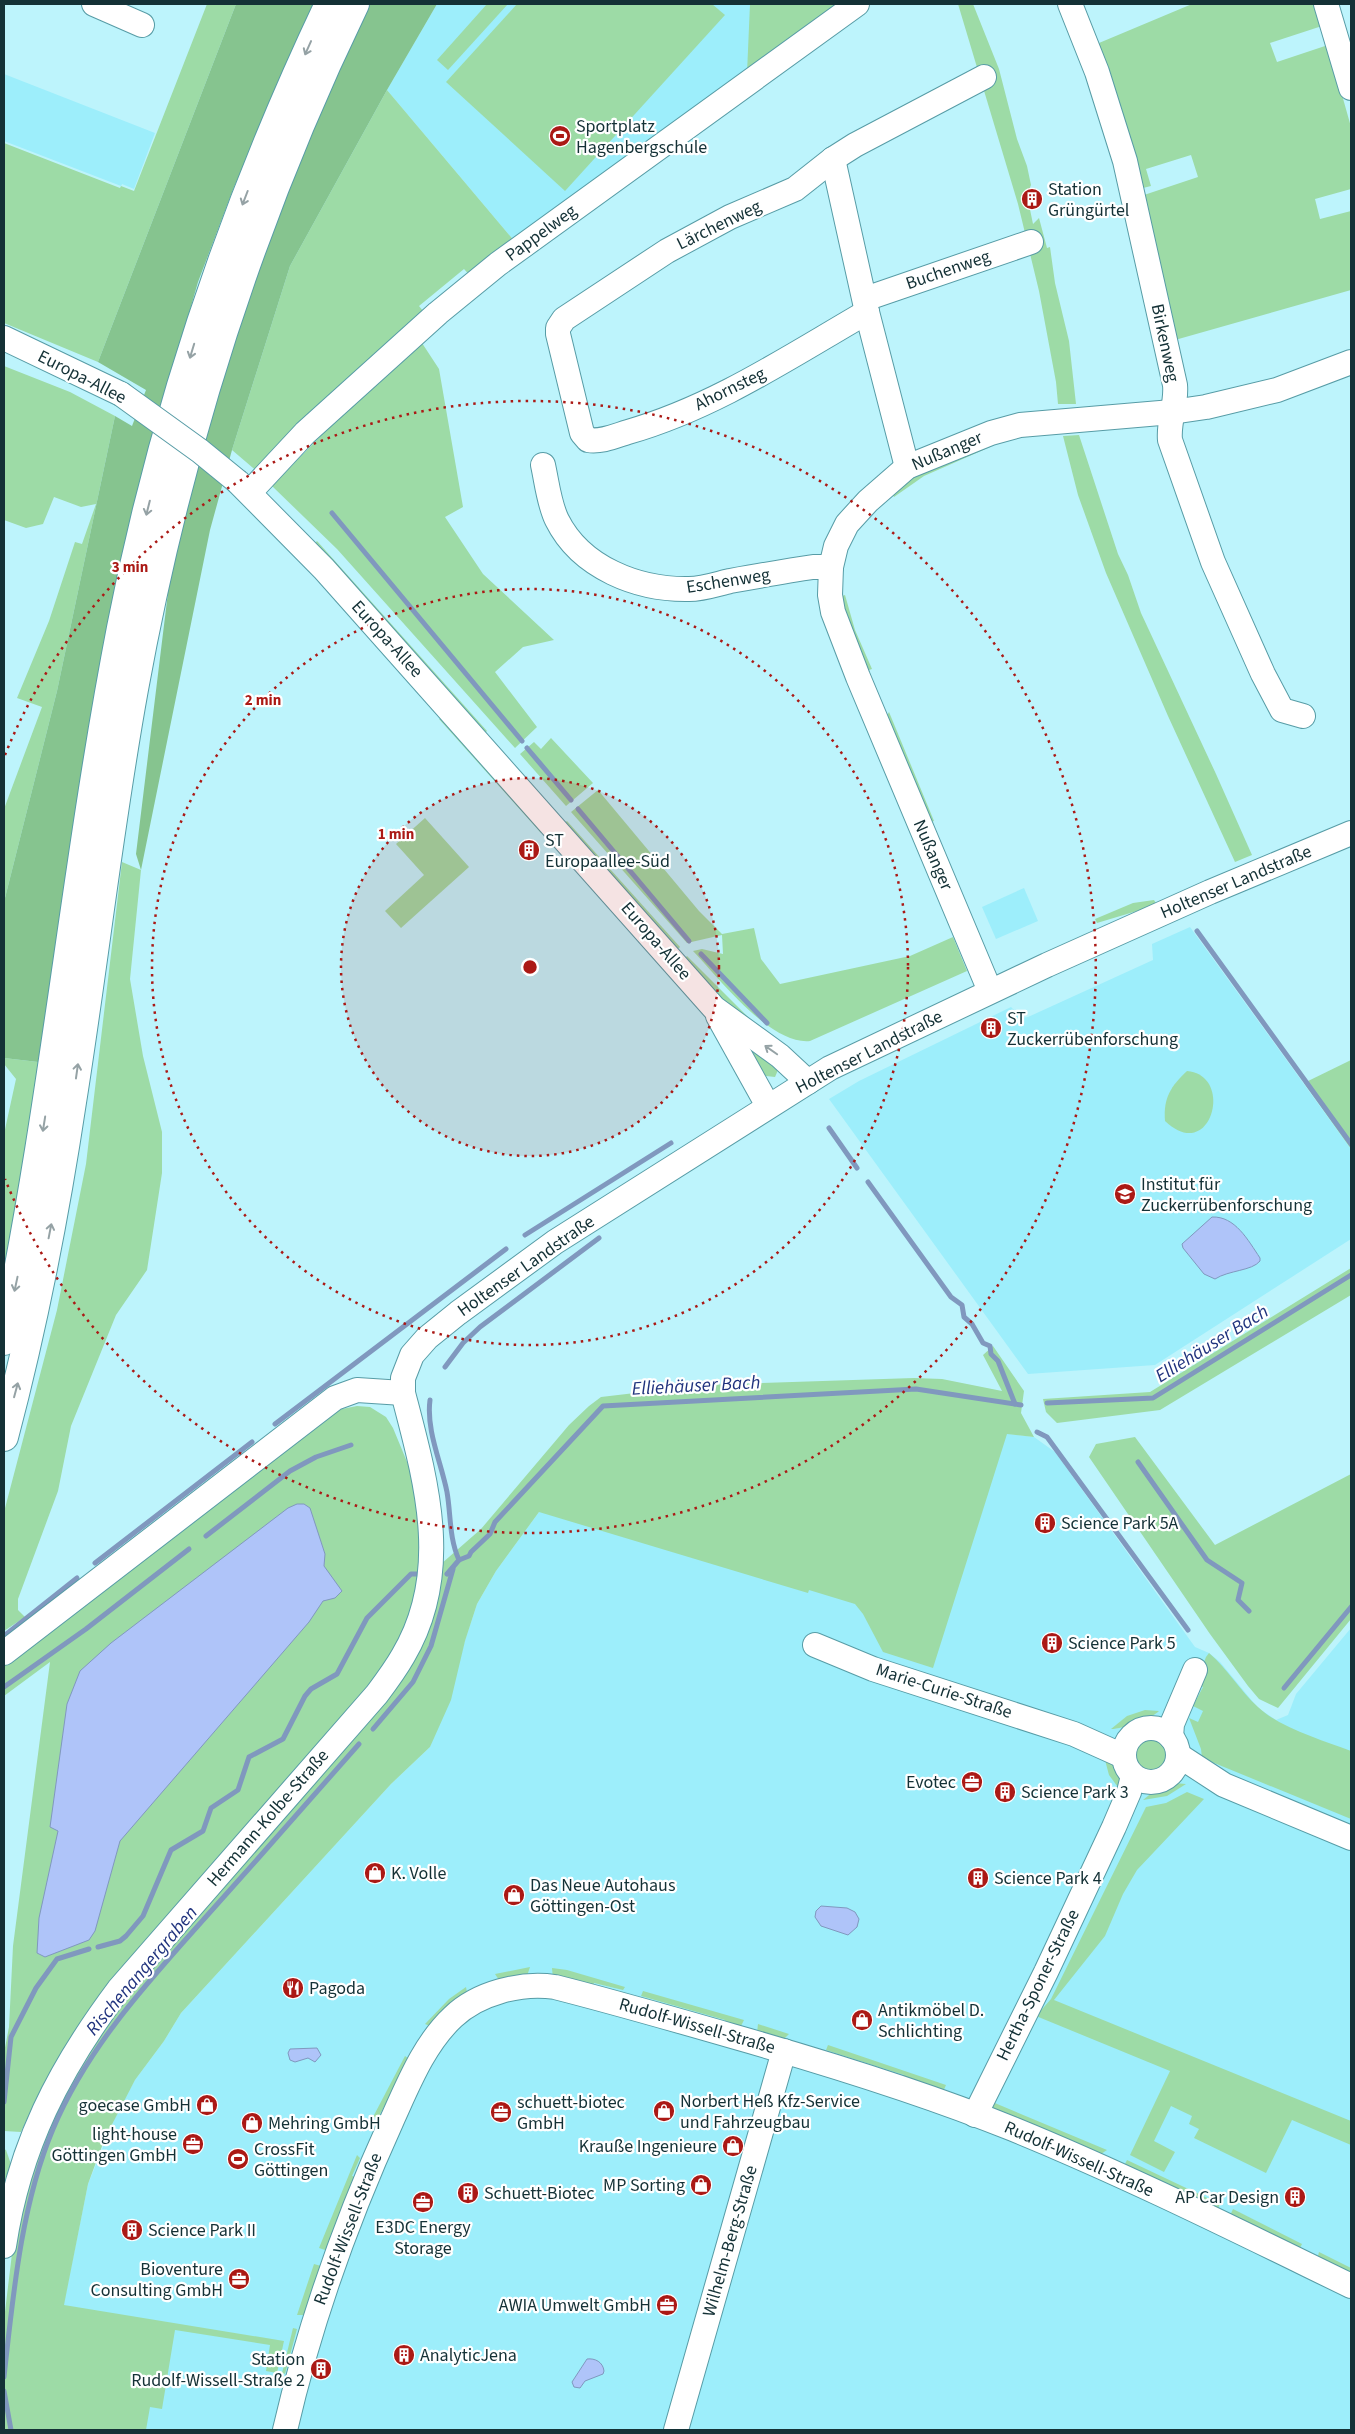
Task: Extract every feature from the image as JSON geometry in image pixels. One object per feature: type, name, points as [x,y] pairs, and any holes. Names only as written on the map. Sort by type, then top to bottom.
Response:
[{"type":"highway","points":[[4,1341],[30,1210],[60,1024],[88,823],[115,658],[132,576],[160,459],[194,345],[234,227],[268,139],[328,4]]},
{"type":"highway","points":[[4,1437],[29,1336],[58,1188],[133,692],[168,528],[197,418],[238,288],[274,190],[355,4]]},
{"type":"highway","points":[[60,1024],[110,835]]},
{"type":"street","points":[[94,4],[142,26]]},
{"type":"street","name":"Pappelweg","points":[[244,487],[438,313],[498,264],[857,4]]},
{"type":"street","name":"Birkenweg","points":[[1070,4],[1097,72],[1125,161],[1175,385],[1169,429],[1170,440],[1194,512],[1220,580],[1274,698],[1282,710],[1302,716]]},
{"type":"street","points":[[1326,4],[1351,88]]},
{"type":"street","name":"Lärchenweg","points":[[584,437],[579,426],[560,349],[558,334],[560,324],[667,251],[730,217],[795,189],[832,159],[855,145],[984,77]]},
{"type":"street","points":[[832,159],[866,305],[907,467]]},
{"type":"street","name":"Buchenweg","points":[[866,305],[1031,242]]},
{"type":"street","name":"Ahornsteg","points":[[584,437],[599,441],[655,424],[744,385],[866,305]]},
{"type":"street","name":"Europa-Allee","points":[[4,338],[121,394],[200,451],[244,487],[324,569],[714,1008],[780,1056],[808,1082]]},
{"type":"street","name":"Nußanger","points":[[990,991],[858,677],[833,612],[830,596],[831,567],[836,546],[847,524],[868,501],[907,467],[991,433],[1020,425],[1172,412],[1206,407],[1277,390],[1351,362]]},
{"type":"street","name":"Eschenweg","points":[[543,465],[556,519],[566,536],[597,565],[626,578],[654,587],[691,589],[813,567],[831,567]]},
{"type":"street","name":"Holtenser Landstraße","points":[[403,1393],[403,1378],[412,1355],[427,1338],[458,1312],[555,1242],[830,1068],[990,991],[1210,892],[1351,833]]},
{"type":"street","name":"Europa-Allee","points":[[714,1008],[768,1106]]},
{"type":"street","points":[[4,1654],[335,1398],[357,1390],[403,1393]]},
{"type":"street","name":"Hermann-Kolbe-Straße","points":[[4,2246],[19,2176],[37,2123],[62,2073],[92,2025],[119,1989],[377,1694],[404,1656],[426,1597],[432,1542],[429,1500],[403,1393]]},
{"type":"street","name":"Marie-Curie-Straße","points":[[815,1645],[873,1669],[1074,1734],[1093,1733],[1133,1763]]},
{"type":"street","points":[[1191,1677],[1172,1724],[1169,1748],[1160,1781],[1133,1763],[1142,1730],[1169,1748],[1181,1774],[1224,1785],[1351,1838]]},
{"type":"street","name":"Hertha-Sponer-Straße","points":[[975,2115],[1114,1827],[1129,1792],[1133,1763]]},
{"type":"street","name":"Rudolf-Wissell-Straße","points":[[285,2430],[312,2326],[345,2229],[412,2076],[440,2030],[454,2015],[467,2006],[492,1995],[518,1987],[542,1985],[636,2009],[849,2071],[975,2115],[1013,2129],[1142,2186],[1351,2286]]},
{"type":"street","name":"Wilhelm-Berg-Straße","points":[[676,2430],[784,2051]]},
{"type":"shaded area","points":[[437,4],[847,4],[516,243],[387,90]]},
{"type":"shaded area","points":[[4,74],[155,133],[134,189],[122,184],[121,186],[4,141]]},
{"type":"shaded area","points":[[1024,888],[1038,921],[996,939],[982,907]]},
{"type":"shaded area","name":"Institut für Zuckerrübenforschung","points":[[1190,927],[1351,1149],[1351,1239],[1155,1365],[1028,1374],[829,1099],[859,1081],[1011,1007],[1022,1018],[1028,1017],[1153,960],[1152,944]]},
{"type":"shaded area","points":[[1212,1217],[1228,1220],[1240,1230],[1251,1244],[1260,1261],[1252,1267],[1215,1279],[1204,1274],[1183,1248],[1182,1244]]},
{"type":"shaded area","points":[[944,1426],[1034,1437],[1055,1452],[1195,1647],[1209,1653],[1220,1662],[1258,1708],[1276,1720],[1288,1715],[1296,1694],[1351,1628],[1351,2430],[47,2430],[58,2332],[88,2184],[118,2110],[135,2080],[164,2041],[181,2013],[391,1784],[430,1747],[477,1604],[496,1571],[539,1512]]},
{"type":"shaded area","points":[[297,1504],[304,1504],[310,1508],[325,1554],[324,1566],[342,1591],[335,1598],[323,1601],[309,1622],[120,1841],[95,1931],[89,1940],[45,1957],[37,1953],[39,1918],[58,1831],[50,1827],[67,1704],[80,1671],[111,1643],[288,1508]]},
{"type":"shaded area","points":[[821,1906],[847,1908],[855,1912],[859,1919],[857,1927],[848,1935],[821,1926],[815,1917],[816,1911]]},
{"type":"shaded area","points":[[317,2048],[321,2055],[315,2062],[308,2058],[295,2062],[290,2060],[288,2053],[290,2049]]},
{"type":"shaded area","points":[[587,2359],[593,2359],[600,2363],[604,2371],[603,2374],[585,2381],[580,2388],[574,2387],[572,2382]]},
{"type":"green space","points":[[207,4],[236,4],[98,362],[4,323],[4,143],[120,188],[121,186],[134,191]]},
{"type":"green space","points":[[236,4],[315,4],[234,187],[198,282],[164,401],[93,727],[38,1062],[4,1058],[4,902],[57,691],[115,416],[132,426],[146,390],[98,362]]},
{"type":"green space","points":[[368,4],[437,4],[387,90],[290,266],[232,450],[210,530],[141,870],[136,854],[171,568],[206,424],[290,180]]},
{"type":"green space","points":[[487,4],[508,4],[448,70],[437,60]]},
{"type":"green space","name":"Sportplatz Hagenbergschule","points":[[517,4],[712,4],[725,15],[565,191],[446,82]]},
{"type":"green space","points":[[750,4],[847,4],[747,73]]},
{"type":"green space","points":[[958,4],[973,4],[999,69],[1017,139],[1027,166],[1031,185],[1027,195],[1033,224],[1039,218],[1047,248],[1050,247],[1055,283],[1069,341],[1076,404],[1058,404],[1056,382],[1039,291],[1018,204]]},
{"type":"green space","points":[[1192,4],[1314,4],[1322,26],[1270,43],[1277,62],[1328,45],[1351,127],[1351,189],[1315,199],[1320,219],[1351,211],[1351,290],[1175,340],[1141,196],[1198,177],[1191,155],[1146,169],[1151,186],[1139,189],[1099,43]]},
{"type":"green space","points":[[387,90],[516,243],[473,279],[464,269],[419,306],[428,317],[259,473],[232,450],[290,266]]},
{"type":"green space","points":[[422,343],[439,369],[463,507],[445,517],[483,574],[554,640],[523,647],[495,672],[537,727],[515,748],[337,549],[272,486],[346,410]]},
{"type":"green space","points":[[4,366],[70,392],[115,416],[57,691],[4,902],[4,809],[42,707],[17,698],[49,621],[75,542],[82,544],[96,504],[81,507],[54,497],[43,524],[26,528],[4,520]]},
{"type":"green space","points":[[1079,435],[1118,554],[1128,575],[1141,613],[1252,855],[1235,862],[1168,716],[1106,573],[1078,495],[1063,436]]},
{"type":"green space","points":[[987,441],[990,447],[924,476],[894,497],[891,492],[925,469]]},
{"type":"green space","points":[[317,541],[487,731],[484,734],[315,543]]},
{"type":"green space","points":[[845,595],[855,630],[872,669],[863,668],[840,597]]},
{"type":"green space","points":[[889,712],[934,821],[928,823],[885,719]]},
{"type":"green space","points":[[439,719],[442,719],[544,830],[541,833]]},
{"type":"green space","points":[[551,738],[593,783],[566,806],[520,754],[534,742],[541,749]]},
{"type":"green space","points":[[598,790],[699,911],[722,934],[754,928],[761,959],[780,984],[910,956],[953,937],[967,971],[810,1041],[795,1039],[779,1033],[763,1022],[731,993],[693,951],[702,949],[723,954],[722,935],[687,943],[571,812]]},
{"type":"green space","points":[[425,818],[469,867],[401,928],[385,911],[424,875],[396,844]]},
{"type":"green space","points":[[567,821],[680,947],[677,950],[563,824]]},
{"type":"green space","points":[[122,862],[141,870],[130,979],[143,1056],[162,1132],[162,1173],[147,1270],[116,1315],[71,1426],[58,1491],[18,1599],[18,1610],[25,1617],[4,1631],[4,1512],[57,1310],[86,1164]]},
{"type":"green space","points":[[1154,900],[1157,905],[1097,923],[1095,919],[1133,903]]},
{"type":"green space","points":[[687,956],[763,1032],[740,1016],[684,959]]},
{"type":"green space","points":[[731,1025],[775,1064],[778,1070],[775,1077],[766,1076],[759,1071]]},
{"type":"green space","points":[[4,1058],[38,1062],[29,1142],[4,1277],[4,1134],[16,1079],[4,1064]]},
{"type":"green space","points":[[1351,1060],[1351,1149],[1304,1083]]},
{"type":"green space","points":[[1187,1071],[1202,1076],[1210,1087],[1213,1100],[1211,1114],[1205,1126],[1195,1132],[1181,1132],[1165,1121],[1165,1106],[1169,1093]]},
{"type":"green space","points":[[1351,1268],[1351,1295],[1160,1410],[1057,1423],[1046,1412],[1043,1399],[1150,1392]]},
{"type":"green space","points":[[993,1346],[1024,1391],[1021,1413],[1034,1437],[1007,1434],[933,1668],[883,1652],[863,1614],[855,1604],[809,1590],[808,1593],[539,1512],[496,1571],[477,1604],[465,1641],[451,1700],[430,1747],[391,1784],[181,2013],[164,2041],[135,2080],[105,2138],[88,2184],[64,2305],[284,2341],[277,2373],[266,2371],[270,2345],[175,2330],[162,2409],[150,2407],[146,2430],[4,2430],[4,2320],[14,2237],[41,2142],[74,2072],[131,1990],[391,1690],[441,1564],[481,1529],[569,1425],[601,1397],[703,1385],[914,1378],[942,1379],[1002,1391],[983,1355]]},
{"type":"green space","points":[[357,1406],[370,1407],[386,1417],[393,1428],[417,1486],[423,1545],[414,1609],[379,1676],[62,2053],[41,2089],[21,2132],[4,2131],[4,2053],[9,2027],[13,1946],[50,1662],[4,1696],[4,1663],[337,1410]]},
{"type":"green space","points":[[1135,1437],[1215,1545],[1351,1474],[1351,1619],[1278,1708],[1259,1699],[1248,1686],[1210,1634],[1089,1457],[1096,1444]]},
{"type":"green space","points":[[1209,1653],[1252,1701],[1267,1714],[1302,1733],[1351,1751],[1351,1819],[1202,1758],[1201,1749],[1189,1718],[1198,1722],[1203,1711],[1193,1706],[1203,1687],[1196,1683]]},
{"type":"green space","points":[[1145,1710],[1159,1711],[1136,1723],[1111,1729],[1127,1716]]},
{"type":"green space","points":[[1151,1736],[1158,1737],[1163,1741],[1167,1746],[1167,1760],[1163,1765],[1158,1769],[1151,1770],[1144,1769],[1139,1765],[1135,1760],[1134,1753],[1135,1746],[1139,1741],[1144,1737]]},
{"type":"green space","points":[[1105,1760],[1115,1764],[1121,1782],[1120,1790],[1109,1775]]},
{"type":"green space","points":[[1174,1783],[1186,1784],[1167,1796],[1143,1800],[1154,1791]]},
{"type":"green space","points":[[1187,1792],[1204,1799],[1137,1870],[1123,1894],[1105,1936],[1054,2000],[1351,2121],[1351,2145],[1292,2120],[1266,2173],[1194,2138],[1199,2129],[1189,2124],[1192,2116],[1171,2106],[1154,2141],[1175,2152],[1164,2172],[1130,2155],[1170,2071],[1036,2016],[1051,1999],[1146,1807],[1166,1803]]},
{"type":"green space","points":[[530,1967],[526,1979],[501,1983],[495,1974]]},
{"type":"green space","points":[[552,1968],[567,1970],[625,1987],[623,1990],[594,1983],[592,1989],[553,1979]]},
{"type":"green space","points":[[466,1987],[468,1998],[435,2028],[425,2024],[449,1999]]},
{"type":"green space","points":[[643,1991],[744,2020],[739,2030],[723,2026],[725,2020],[641,1996]]},
{"type":"green space","points":[[758,2024],[789,2034],[784,2039],[757,2033]]},
{"type":"green space","points":[[828,2045],[946,2085],[942,2094],[902,2081],[904,2075],[826,2050]]},
{"type":"green space","points":[[405,2056],[409,2059],[378,2118],[373,2117]]},
{"type":"green space","points":[[990,2101],[1107,2150],[1101,2154],[1077,2143],[1075,2147],[992,2112]]},
{"type":"green space","points":[[4,2149],[13,2170],[4,2207]]},
{"type":"green space","points":[[357,2155],[360,2158],[352,2176],[358,2178],[330,2248],[325,2250],[319,2248]]},
{"type":"green space","points":[[1127,2160],[1220,2204],[1216,2214],[1208,2204],[1125,2164]]},
{"type":"green space","points":[[1233,2209],[1302,2244],[1297,2254],[1228,2220]]},
{"type":"green space","points":[[1319,2252],[1351,2268],[1351,2280],[1317,2260]]},
{"type":"green space","points":[[314,2264],[321,2266],[308,2315],[297,2315]]},
{"type":"green space","points":[[293,2328],[297,2329],[285,2374],[282,2373]]},
{"type":"waterway","points":[[332,513],[522,741]]},
{"type":"waterway","points":[[527,748],[571,800]]},
{"type":"waterway","points":[[578,809],[689,941]]},
{"type":"waterway","points":[[1197,931],[1351,1144]]},
{"type":"waterway","points":[[701,954],[767,1023]]},
{"type":"waterway","points":[[829,1128],[857,1168]]},
{"type":"waterway","points":[[525,1235],[671,1143]]},
{"type":"waterway","points":[[868,1182],[951,1297],[962,1305],[964,1317],[972,1324],[983,1343],[990,1346],[991,1354],[998,1361],[1015,1404]]},
{"type":"waterway","points":[[445,1367],[463,1343],[480,1327],[599,1238]]},
{"type":"waterway","points":[[275,1424],[506,1249]]},
{"type":"waterway","name":"Elliehäuser Bach","points":[[1047,1403],[1153,1398],[1351,1275]]},
{"type":"waterway","name":"Elliehäuser Bach","points":[[447,1574],[459,1560],[469,1556],[490,1534],[495,1522],[603,1406],[916,1389],[1021,1405]]},
{"type":"waterway","points":[[430,1400],[430,1423],[447,1492],[452,1535],[459,1560]]},
{"type":"waterway","points":[[1037,1432],[1047,1437],[1188,1630]]},
{"type":"waterway","points":[[95,1563],[252,1442]]},
{"type":"waterway","points":[[206,1536],[290,1471],[316,1457],[351,1445]]},
{"type":"waterway","points":[[1138,1462],[1207,1560],[1242,1583],[1238,1600],[1249,1611]]},
{"type":"waterway","points":[[4,1687],[86,1629],[189,1549]]},
{"type":"waterway","name":"Rischenangergraben","points":[[373,1729],[413,1682],[431,1646],[453,1569]]},
{"type":"waterway","name":"Elliehäuser Bach","points":[[98,1947],[120,1941],[126,1936],[143,1916],[171,1850],[203,1831],[211,1808],[238,1790],[249,1757],[283,1739],[305,1696],[311,1689],[337,1674],[367,1618],[411,1574],[417,1574]]},
{"type":"waterway","points":[[4,1636],[77,1578]]},
{"type":"waterway","points":[[1284,1688],[1351,1607]]},
{"type":"waterway","name":"Rischenangergraben","points":[[4,2377],[15,2283],[33,2188],[53,2129],[67,2099],[100,2044],[140,1993],[359,1744]]},
{"type":"waterway","name":"Elliehäuser Bach","points":[[4,2102],[11,2037],[36,1988],[57,1959],[89,1949]]},
{"type":"waterway","name":"Rischenangergraben","points":[[4,2391],[11,2430]]},
{"type":"place","name":"Sportplatz Hagenbergschule","points":[[560,136]]},
{"type":"place","name":"Station Grüngürtel","points":[[1032,199]]},
{"type":"place","name":"ST Europaallee-Süd","points":[[529,850]]},
{"type":"place","name":"ST Zuckerrübenforschung","points":[[991,1028]]},
{"type":"place","name":"Institut für Zuckerrübenforschung","points":[[1125,1194]]},
{"type":"place","name":"Science Park 5A","points":[[1045,1523]]},
{"type":"place","name":"Science Park 5","points":[[1052,1643]]},
{"type":"place","name":"Evotec","points":[[972,1782]]},
{"type":"place","name":"Science Park 3","points":[[1005,1792]]},
{"type":"place","name":"K. Volle","points":[[375,1873]]},
{"type":"place","name":"Science Park 4","points":[[978,1878]]},
{"type":"place","name":"Das Neue Autohaus Göttingen-Ost","points":[[514,1895]]},
{"type":"place","name":"Pagoda","points":[[293,1988]]},
{"type":"place","name":"Antikmöbel D. Schlichting","points":[[862,2020]]},
{"type":"place","name":"goecase GmbH","points":[[207,2105]]},
{"type":"place","name":"Norbert Heß Kfz-Service und Fahrzeugbau","points":[[664,2111]]},
{"type":"place","name":"schuett-biotec GmbH","points":[[501,2112]]},
{"type":"place","name":"Mehring GmbH","points":[[252,2123]]},
{"type":"place","name":"light-house Göttingen GmbH","points":[[193,2144]]},
{"type":"place","name":"Krauße Ingenieure","points":[[733,2146]]},
{"type":"place","name":"CrossFit Göttingen","points":[[238,2159]]},
{"type":"place","name":"MP Sorting","points":[[701,2185]]},
{"type":"place","name":"Schuett-Biotec","points":[[468,2193]]},
{"type":"place","name":"AP Car Design","points":[[1295,2197]]},
{"type":"place","name":"E3DC Energy Storage","points":[[423,2202]]},
{"type":"place","name":"Science Park II","points":[[132,2230]]},
{"type":"place","name":"Bioventure Consulting GmbH","points":[[239,2279]]},
{"type":"place","name":"AWIA Umwelt GmbH","points":[[667,2305]]},
{"type":"place","name":"AnalyticJena","points":[[404,2355]]},
{"type":"place","name":"Station Rudolf-Wissell-Straße 2","points":[[321,2369]]}]
